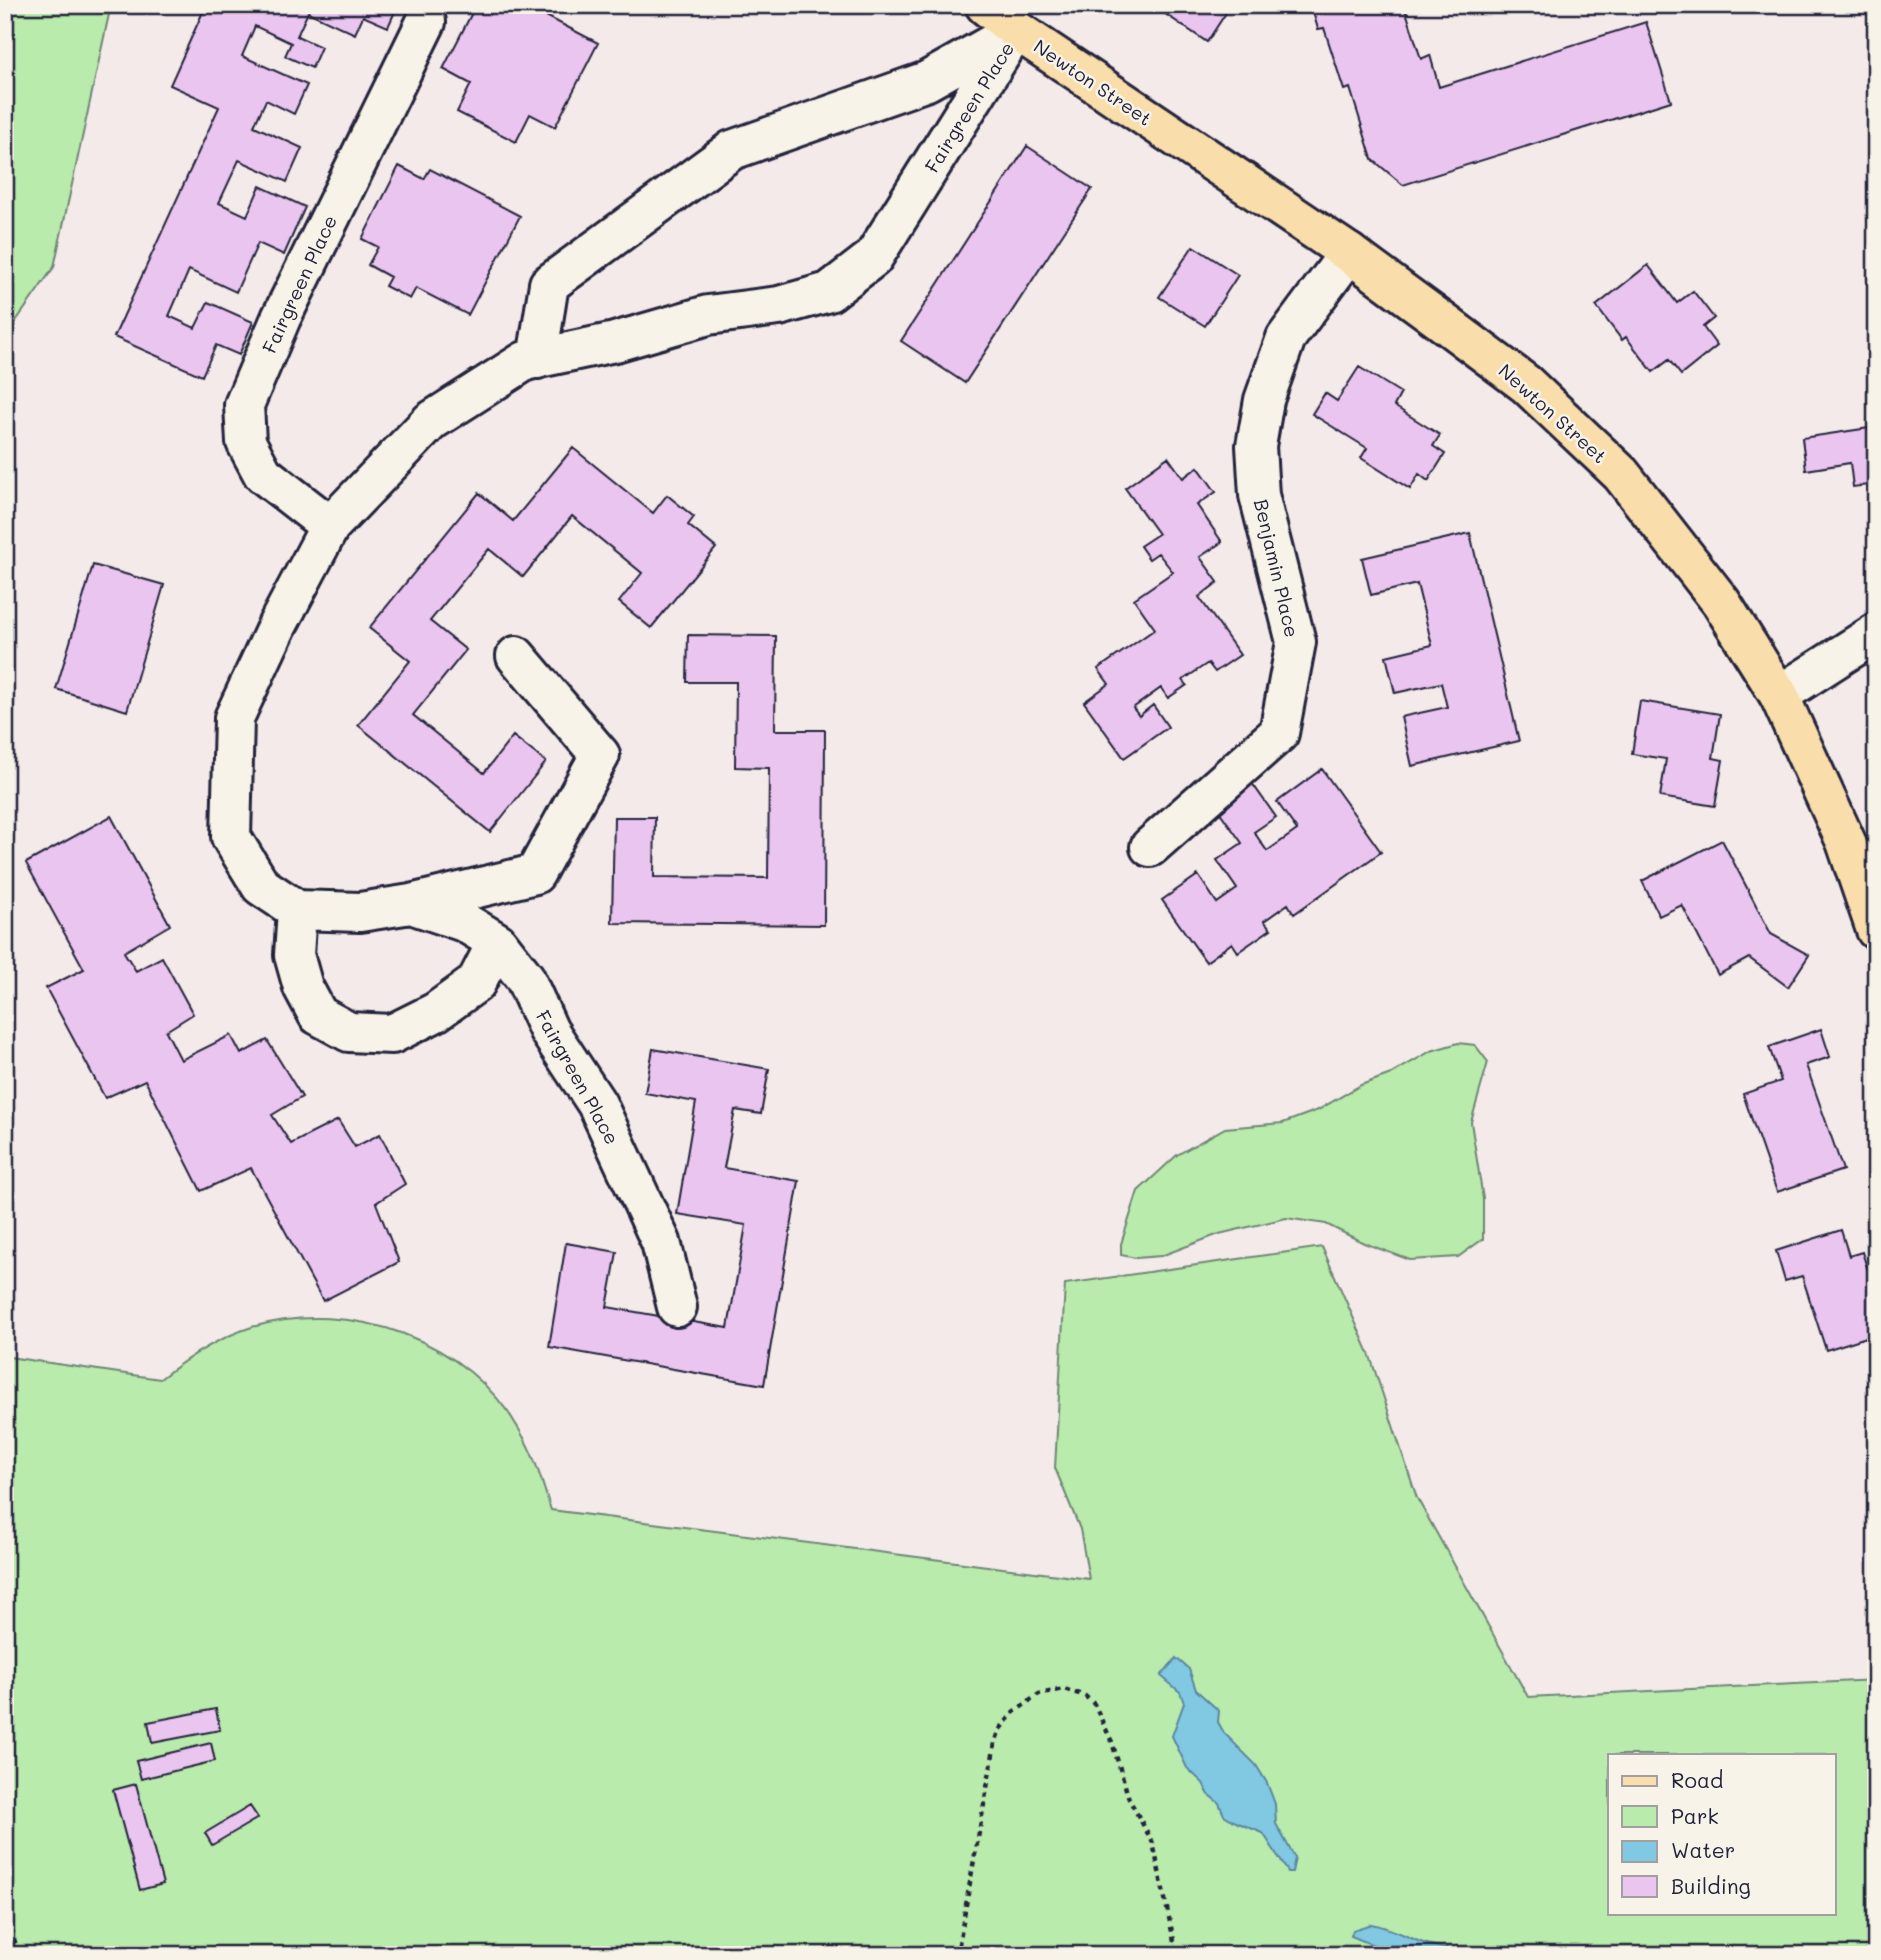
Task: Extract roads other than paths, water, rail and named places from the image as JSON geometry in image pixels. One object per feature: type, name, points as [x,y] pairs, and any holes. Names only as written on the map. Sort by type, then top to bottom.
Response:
[{"type":"main road","name":"Newton Street","points":[[985,5],[1013,18],[1349,253],[1526,384],[1621,474],[1721,602],[1779,695],[1846,842],[1876,929]]},
{"type":"street","name":"Fairgreen Place","points":[[537,359],[549,284],[732,150],[927,81],[1013,18]]},
{"type":"street","name":"Fairgreen Place","points":[[516,656],[600,755],[535,874],[411,904],[360,912],[297,909],[261,886],[231,837],[234,718],[277,626],[330,526],[431,421],[525,361],[615,342],[708,316],[779,306],[829,292],[873,258],[1013,18]]},
{"type":"street","name":"Fairgreen Place","points":[[330,526],[263,474],[246,442],[244,405],[281,318],[426,22]]},
{"type":"street","name":"Benjamin Place","points":[[1150,847],[1279,733],[1296,642],[1259,495],[1256,446],[1264,400],[1286,338],[1349,253]]},
{"type":"street","points":[[1779,695],[1876,633]]},
{"type":"street","name":"Fairgreen Place","points":[[411,904],[464,922],[497,942],[525,978],[549,1031],[597,1104],[661,1242],[677,1307]]},
{"type":"street","points":[[297,909],[293,955],[303,987],[317,1015],[349,1032],[392,1034],[436,1012],[476,983],[497,942]]},
{"type":"water","points":[[1176,1658],[1189,1669],[1196,1690],[1219,1711],[1218,1722],[1224,1733],[1256,1765],[1267,1783],[1275,1804],[1276,1824],[1295,1858],[1292,1872],[1288,1872],[1263,1833],[1224,1815],[1219,1803],[1187,1768],[1172,1736],[1184,1703],[1180,1692],[1161,1676]]},
{"type":"water","points":[[1371,1924],[1424,1943],[1471,1955],[1393,1953],[1351,1936],[1353,1930]]}]
